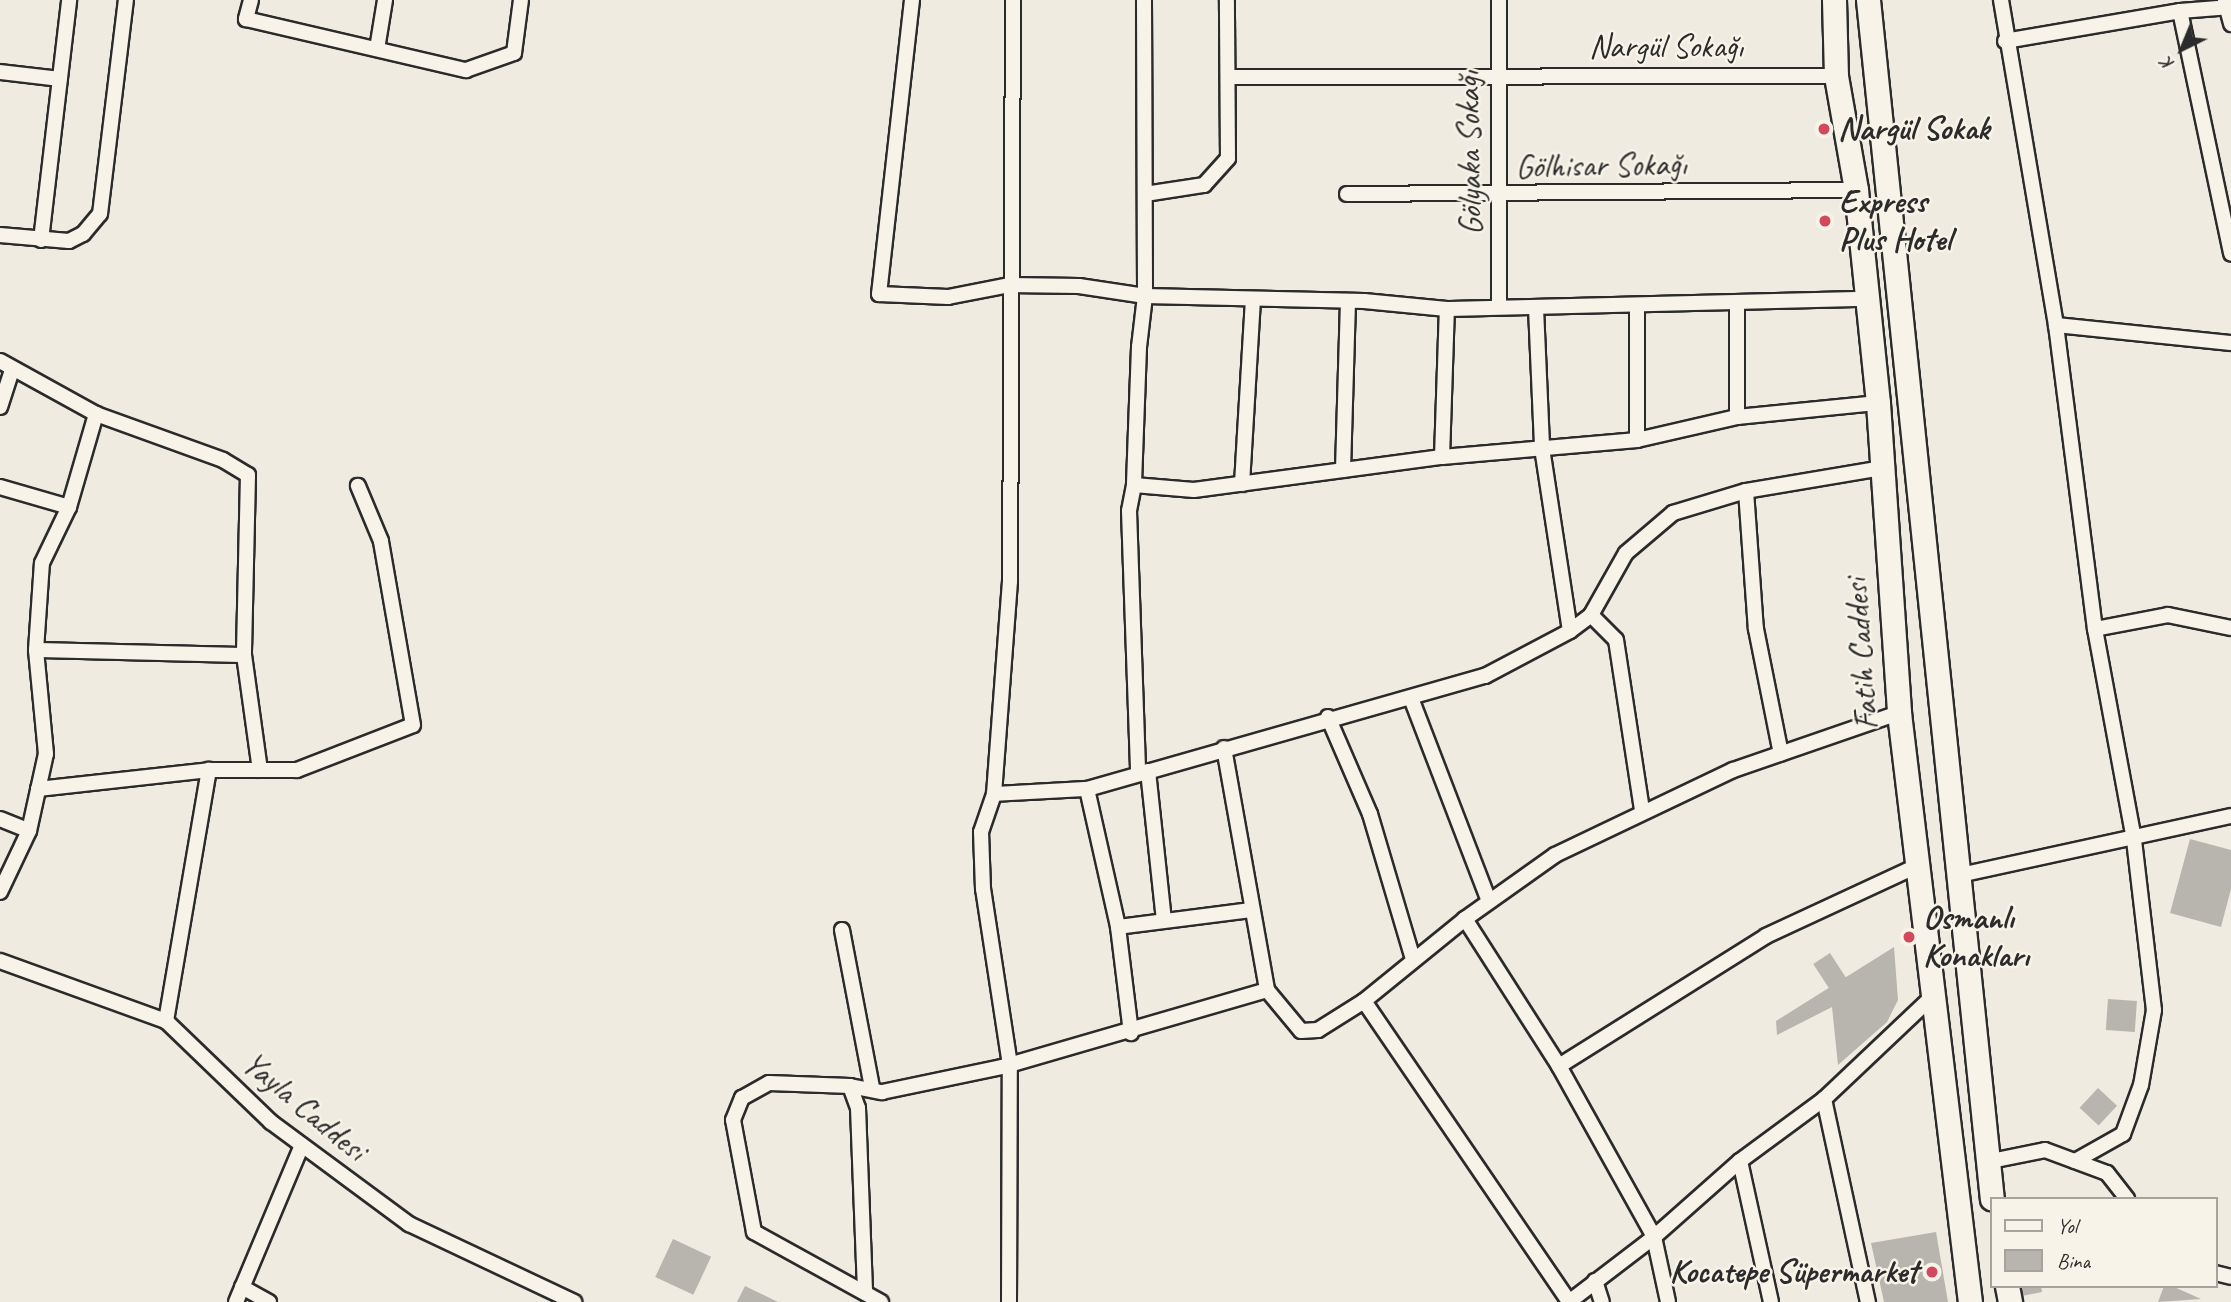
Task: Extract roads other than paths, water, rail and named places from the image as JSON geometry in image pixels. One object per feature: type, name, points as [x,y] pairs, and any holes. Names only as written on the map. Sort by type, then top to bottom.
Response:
[{"type":"main road","name":"Fatih Caddesi","points":[[1834,0],[1836,75],[1856,190],[1878,403],[1899,713],[1958,1229],[1970,1302]]},
{"type":"main road","points":[[1868,0],[1992,1197]]},
{"type":"street","points":[[41,240],[69,0]]},
{"type":"street","points":[[0,235],[69,241],[83,234],[100,214],[126,0]]},
{"type":"street","points":[[251,0],[246,19],[466,70],[514,53],[521,0]]},
{"type":"street","points":[[377,49],[385,0]]},
{"type":"street","points":[[912,0],[879,295],[948,298],[1009,285],[1079,286],[1145,296],[1253,301],[1348,301],[1447,310],[1499,306],[1637,307],[1867,299]]},
{"type":"street","points":[[1009,1302],[1010,1065],[983,889],[981,832],[994,794],[1010,581],[1009,285],[1013,0]]},
{"type":"street","points":[[1144,0],[1145,296],[1139,347],[1134,485],[1129,511],[1143,773],[1164,920]]},
{"type":"street","points":[[1145,194],[1194,190],[1220,172],[1230,150],[1227,0]]},
{"type":"street","name":"Gölyaka Sokağı","points":[[1499,0],[1496,75],[1500,195],[1499,306]]},
{"type":"street","points":[[2001,0],[2005,41],[2056,325],[2095,629],[2134,840],[2154,1010],[2141,1085],[2123,1134],[2075,1161]]},
{"type":"street","points":[[2005,41],[2180,10],[2227,5],[2231,24]]},
{"type":"street","points":[[2180,10],[2231,254]]},
{"type":"street","points":[[0,72],[60,79]]},
{"type":"street","name":"Nargül Sokağı","points":[[1228,77],[1836,75]]},
{"type":"street","name":"Gölhisar Sokağı","points":[[1347,194],[1500,195],[1856,190]]},
{"type":"street","points":[[1242,484],[1253,301]]},
{"type":"street","points":[[1343,470],[1348,301]]},
{"type":"street","points":[[1737,302],[1737,417]]},
{"type":"street","points":[[1637,307],[1637,440]]},
{"type":"street","points":[[1536,308],[1542,448],[1570,631]]},
{"type":"street","points":[[1442,457],[1447,310]]},
{"type":"street","points":[[2056,325],[2231,342]]},
{"type":"street","points":[[0,407],[6,365],[96,414],[223,460],[248,475],[244,655],[260,770]]},
{"type":"street","points":[[1134,485],[1194,490],[1442,457],[1637,440],[1737,417],[1878,403]]},
{"type":"street","points":[[0,892],[29,831],[46,754],[36,650],[42,563],[69,507],[96,414]]},
{"type":"street","points":[[994,794],[1087,789],[1328,717],[1411,698],[1485,676],[1570,631],[1591,615],[1626,552],[1647,532],[1690,506],[1746,491],[1882,468]]},
{"type":"street","points":[[38,789],[209,770],[297,770],[413,725],[381,541],[358,486]]},
{"type":"street","points":[[0,487],[69,507]]},
{"type":"street","points":[[1746,491],[1756,629],[1781,754]]},
{"type":"street","points":[[1591,615],[1616,640],[1642,810]]},
{"type":"street","points":[[2095,629],[2168,615],[2231,628]]},
{"type":"street","points":[[36,650],[244,655]]},
{"type":"street","points":[[1411,698],[1489,901]]},
{"type":"street","points":[[1224,748],[1250,909],[1267,990],[1301,1031],[1318,1030],[1364,1001],[1465,919],[1555,855],[1642,810],[1781,754],[1899,713]]},
{"type":"street","points":[[1328,717],[1370,814],[1413,959]]},
{"type":"street","points":[[166,1021],[209,770]]},
{"type":"street","points":[[1087,789],[1118,927],[1131,1033]]},
{"type":"street","points":[[1960,875],[2134,840],[2231,816]]},
{"type":"street","points":[[0,819],[29,831]]},
{"type":"street","points":[[1559,1066],[1766,936],[1917,866]]},
{"type":"street","points":[[1118,927],[1250,909]]},
{"type":"street","points":[[1465,919],[1559,1066],[1654,1237],[1668,1302]]},
{"type":"street","points":[[842,929],[872,1088]]},
{"type":"street","name":"Yayla Caddesi","points":[[0,961],[166,1021],[300,1147],[409,1224],[574,1302]]},
{"type":"street","points":[[881,1302],[754,1232],[733,1120],[742,1098],[769,1083],[850,1086],[882,1092],[1010,1065],[1131,1033],[1267,990]]},
{"type":"street","points":[[1364,1001],[1569,1302],[1654,1237],[1740,1161],[1824,1099],[1933,996]]},
{"type":"street","points":[[850,1086],[858,1108],[865,1293]]},
{"type":"street","points":[[1824,1099],[1868,1302]]},
{"type":"street","points":[[236,1302],[300,1147]]},
{"type":"street","points":[[1986,1162],[2045,1150],[2107,1173],[2125,1197]]},
{"type":"street","points":[[1740,1161],[1771,1302]]},
{"type":"street","points":[[1595,1281],[1602,1302]]},
{"type":"street","points":[[242,1287],[270,1302]]},
{"type":"place","name":"Nargül Sokak","points":[[1824,129]]},
{"type":"place","name":"Express Plus Hotel","points":[[1825,221]]},
{"type":"place","name":"Osmanlı Konakları","points":[[1909,937]]},
{"type":"place","name":"Kocatepe Süpermarket","points":[[1932,1272]]}]
